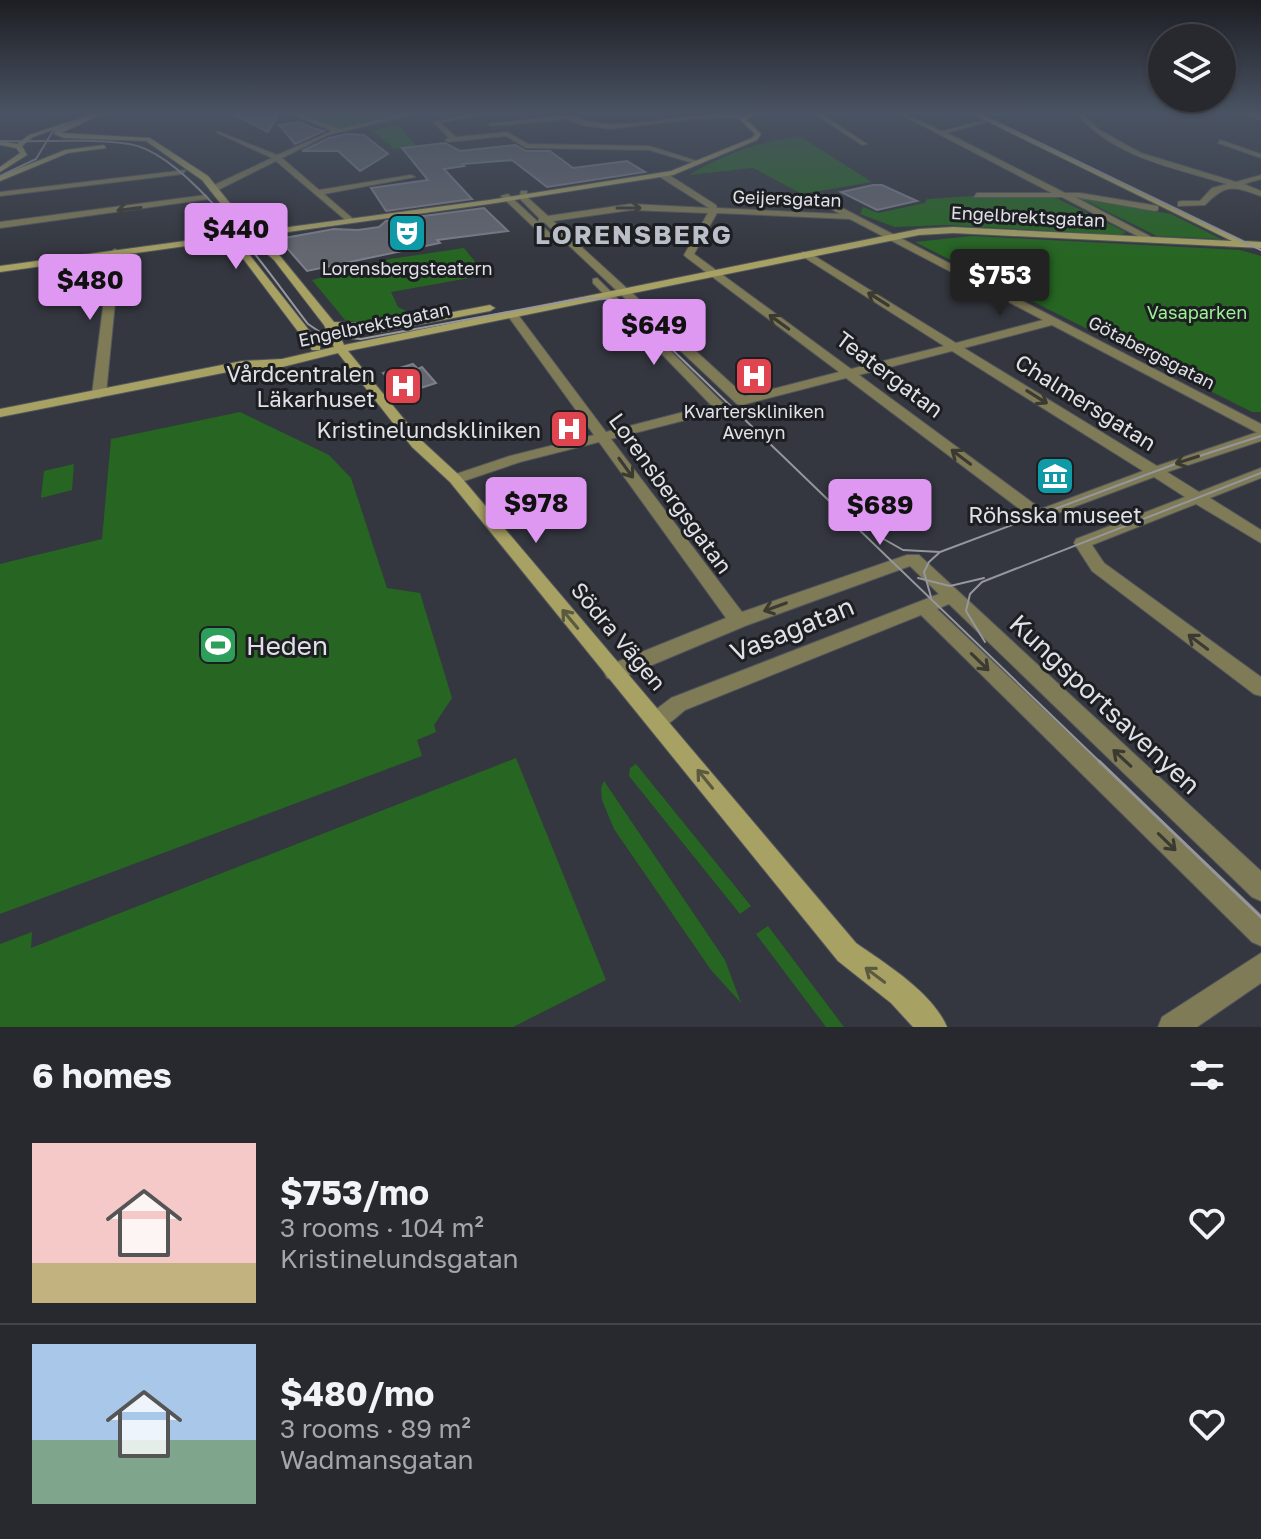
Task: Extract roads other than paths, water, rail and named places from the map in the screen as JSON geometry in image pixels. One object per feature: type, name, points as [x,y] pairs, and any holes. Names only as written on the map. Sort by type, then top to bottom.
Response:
[{"type":"street","points":[[0,171],[19,160]]},
{"type":"street","points":[[0,179],[47,160]]},
{"type":"street","points":[[0,225],[206,197],[183,172],[165,160]]},
{"type":"street","name":"Södra Vägen","points":[[177,160],[211,186],[277,258],[330,325],[338,344],[417,444],[455,479],[847,952],[901,993],[933,1027]]},
{"type":"street","points":[[211,186],[270,160]]},
{"type":"street","points":[[279,160],[345,217]]},
{"type":"street","points":[[689,160],[696,162]]},
{"type":"street","points":[[0,269],[114,256],[345,217],[448,206],[663,175],[701,160]]},
{"type":"street","points":[[994,160],[1152,240]]},
{"type":"street","points":[[1077,160],[1249,245]]},
{"type":"street","points":[[1082,160],[1181,204],[1261,246]]},
{"type":"street","points":[[1159,160],[1261,194]]},
{"type":"street","points":[[0,194],[183,172]]},
{"type":"street","points":[[663,175],[709,203],[714,211]]},
{"type":"street","points":[[316,193],[411,177]]},
{"type":"street","points":[[1181,204],[1202,203],[1215,190],[1261,177]]},
{"type":"street","points":[[523,195],[742,401],[1054,321]]},
{"type":"street","points":[[977,195],[1063,195],[1155,208]]},
{"type":"street","name":"Götabergsgatan","points":[[814,197],[1261,429]]},
{"type":"street","points":[[455,479],[720,407],[507,198]]},
{"type":"street","name":"Geijersgatan","points":[[531,221],[617,208],[851,217]]},
{"type":"street","name":"Teatergatan","points":[[714,211],[689,255],[1039,515],[1156,470]]},
{"type":"street","name":"Engelbrektsgatan","points":[[330,325],[363,328],[399,324],[653,284],[892,236],[953,230],[1261,246]]},
{"type":"street","points":[[230,236],[316,347]]},
{"type":"street","name":"Chalmersgatan","points":[[805,254],[1261,537]]},
{"type":"street","points":[[99,394],[114,256]]},
{"type":"street","name":"Engelbrektsgatan","points":[[0,413],[242,365],[316,347],[512,314],[605,291]]},
{"type":"street","name":"Lorensbergsgatan","points":[[512,314],[738,621]]},
{"type":"street","name":"Engelbrektsgatan","points":[[242,365],[282,363],[399,324]]},
{"type":"street","points":[[1156,470],[1261,436]]},
{"type":"street","points":[[1261,473],[1082,543],[1098,567],[1261,688]]},
{"type":"street","name":"Vasagatan","points":[[614,672],[738,621],[913,559]]},
{"type":"street","name":"Kungsportsavenyen","points":[[913,559],[1261,888]]},
{"type":"street","name":"Vasagatan","points":[[657,720],[678,704],[951,596]]},
{"type":"street","points":[[924,607],[1261,933]]},
{"type":"street","points":[[1172,1027],[1261,967]]},
{"type":"tram line","points":[[0,176],[34,160]]},
{"type":"tram line","points":[[164,160],[202,192],[251,249],[308,324],[326,336],[361,339],[584,298],[610,299],[626,305],[1101,763]]},
{"type":"tram line","points":[[1075,160],[1261,250]]},
{"type":"tram line","points":[[940,552],[1175,464],[1261,436]]},
{"type":"tram line","points":[[985,642],[966,611],[970,594],[982,582],[1261,473]]},
{"type":"tram line","points":[[873,533],[903,550],[940,552]]},
{"type":"tram line","points":[[926,580],[924,572],[940,552]]},
{"type":"tram line","points":[[918,578],[926,580]]},
{"type":"tram line","points":[[926,580],[950,586],[984,578]]},
{"type":"tram line","points":[[926,580],[931,597]]},
{"type":"tram line","points":[[1099,761],[1261,917]]},
{"type":"place","name":"Lorensbergsteatern","points":[[407,233]]},
{"type":"place","name":"Kvarterskliniken Avenyn","points":[[754,376]]},
{"type":"place","name":"Vårdcentralen Läkarhuset","points":[[403,386]]},
{"type":"place","name":"Kristinelundskliniken","points":[[569,429]]},
{"type":"place","name":"Röhsska museet","points":[[1055,476]]},
{"type":"place","name":"Heden","points":[[218,645]]},
{"type":"district","name":"LORENSBERG","points":[[634,234]]},
{"type":"park label","name":"Vasaparken","points":[[1197,312]]}]
